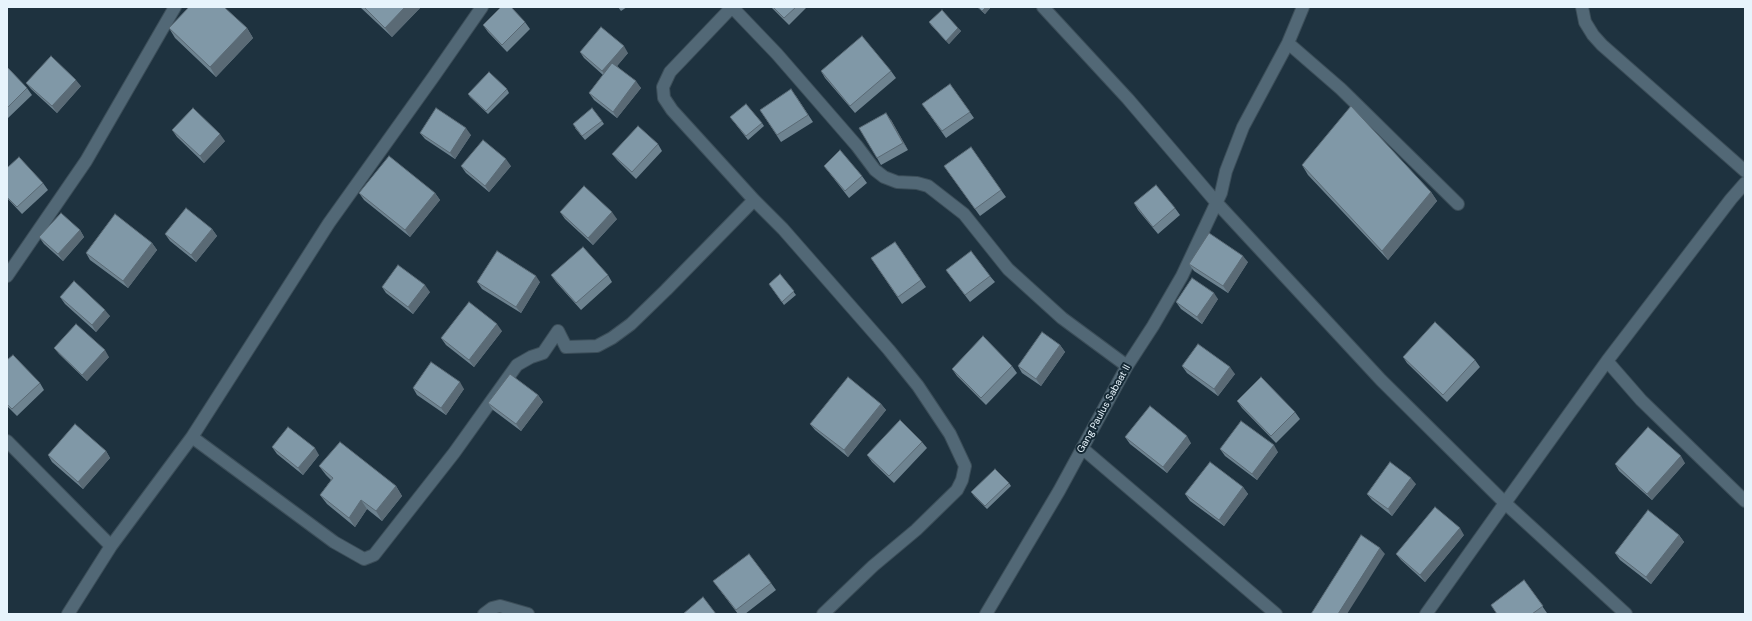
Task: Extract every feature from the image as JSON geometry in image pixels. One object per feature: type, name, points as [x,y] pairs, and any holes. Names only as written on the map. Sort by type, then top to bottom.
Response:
[{"type":"street","points":[[7,276],[86,160],[175,7]]},
{"type":"street","points":[[68,614],[111,546],[192,437],[329,223],[430,83],[482,7]]},
{"type":"street","points":[[823,614],[873,566],[916,530],[957,490],[962,480],[965,466],[950,434],[908,374],[783,229],[754,200],[672,110],[664,98],[663,87],[670,72],[732,7],[777,54],[857,146],[875,170],[884,177],[897,182],[917,183],[928,186],[964,214],[1008,270],[1062,318],[1127,366]]},
{"type":"street","points":[[1043,7],[1128,98],[1216,202],[1381,380],[1505,503],[1626,614]]},
{"type":"street","name":"Gang Paulus Sabaat II","points":[[986,614],[1082,448],[1127,366],[1153,326],[1182,276],[1221,193],[1226,171],[1243,127],[1288,43],[1303,7]]},
{"type":"street","points":[[1582,7],[1585,22],[1593,35],[1602,45],[1745,171]]},
{"type":"street","points":[[1288,43],[1368,114],[1458,204]]},
{"type":"street","points":[[1426,614],[1607,361],[1731,199],[1745,183]]},
{"type":"street","points":[[192,437],[334,542],[364,559],[374,555],[454,453],[517,365],[531,357],[543,353],[558,331],[566,347],[598,346],[612,338],[631,324],[666,290],[754,200]]},
{"type":"street","points":[[1607,361],[1641,400],[1745,501]]},
{"type":"street","points":[[7,441],[111,546]]},
{"type":"street","points":[[1082,448],[1276,614]]},
{"type":"street","points":[[484,614],[492,608],[500,606],[528,614]]},
{"type":"building","points":[[189,7],[224,7],[247,28],[210,67],[169,28]]},
{"type":"building","points":[[364,7],[405,7],[385,28]]},
{"type":"building","points":[[501,7],[511,7],[525,22],[502,45],[483,25]]},
{"type":"building","points":[[773,7],[796,7],[784,18]]},
{"type":"building","points":[[978,7],[986,7],[982,11]]},
{"type":"building","points":[[942,10],[958,28],[946,41],[929,22]]},
{"type":"building","points":[[601,27],[624,46],[602,71],[580,52]]},
{"type":"building","points":[[862,36],[891,71],[850,106],[821,71]]},
{"type":"building","points":[[51,56],[76,80],[52,106],[26,83]]},
{"type":"building","points":[[612,63],[636,81],[613,112],[589,93]]},
{"type":"building","points":[[7,67],[27,88],[7,108]]},
{"type":"building","points":[[489,72],[507,89],[486,111],[468,94]]},
{"type":"building","points":[[950,84],[970,112],[942,131],[922,104]]},
{"type":"building","points":[[791,89],[808,115],[777,135],[760,110]]},
{"type":"building","points":[[746,104],[762,123],[746,136],[730,117]]},
{"type":"building","points":[[1351,106],[1431,192],[1382,251],[1302,165]]},
{"type":"building","points":[[193,108],[220,134],[200,156],[172,130]]},
{"type":"building","points":[[436,108],[466,128],[450,153],[420,133]]},
{"type":"building","points":[[592,108],[602,121],[582,136],[573,124]]},
{"type":"building","points":[[886,113],[903,143],[877,158],[859,128]]},
{"type":"building","points":[[638,126],[658,144],[632,172],[612,154]]},
{"type":"building","points":[[483,140],[506,159],[485,186],[461,166]]},
{"type":"building","points":[[971,147],[1001,190],[975,209],[944,166]]},
{"type":"building","points":[[840,150],[862,176],[845,191],[824,166]]},
{"type":"building","points":[[389,156],[435,193],[405,230],[359,193]]},
{"type":"building","points":[[19,157],[43,183],[17,207],[7,197],[7,168]]},
{"type":"building","points":[[1156,185],[1175,208],[1153,227],[1134,203]]},
{"type":"building","points":[[584,186],[612,212],[588,238],[560,212]]},
{"type":"building","points":[[186,208],[212,229],[191,255],[165,234]]},
{"type":"building","points":[[61,213],[80,230],[58,254],[39,237]]},
{"type":"building","points":[[115,214],[152,243],[123,281],[86,253]]},
{"type":"building","points":[[1209,233],[1243,256],[1223,286],[1189,264]]},
{"type":"building","points":[[895,242],[921,280],[898,297],[871,258]]},
{"type":"building","points":[[583,247],[608,275],[576,303],[551,275]]},
{"type":"building","points":[[497,251],[536,276],[516,307],[477,282]]},
{"type":"building","points":[[971,251],[990,276],[965,295],[946,270]]},
{"type":"building","points":[[398,265],[425,285],[408,307],[382,287]]},
{"type":"building","points":[[780,274],[794,291],[782,302],[769,284]]},
{"type":"building","points":[[1192,278],[1214,293],[1197,317],[1176,302]]},
{"type":"building","points":[[74,281],[105,310],[92,325],[60,297]]},
{"type":"building","points":[[469,302],[497,324],[469,360],[441,338]]},
{"type":"building","points":[[1435,322],[1475,360],[1443,395],[1403,357]]},
{"type":"building","points":[[76,324],[105,350],[82,375],[54,348]]},
{"type":"building","points":[[1042,332],[1060,345],[1036,379],[1018,366]]},
{"type":"building","points":[[983,336],[1012,366],[981,398],[952,369]]},
{"type":"building","points":[[1198,344],[1230,367],[1214,389],[1182,366]]},
{"type":"building","points":[[13,355],[40,383],[12,409],[7,404],[7,360]]},
{"type":"building","points":[[431,362],[460,382],[441,408],[413,388]]},
{"type":"building","points":[[510,374],[538,395],[516,424],[488,403]]},
{"type":"building","points":[[848,377],[881,404],[844,450],[810,424]]},
{"type":"building","points":[[1261,377],[1295,412],[1271,436],[1237,401]]},
{"type":"building","points":[[1150,406],[1187,436],[1163,467],[1125,437]]},
{"type":"building","points":[[900,420],[922,442],[889,476],[867,455]]},
{"type":"building","points":[[1241,421],[1274,445],[1252,474],[1220,449]]},
{"type":"building","points":[[75,424],[106,451],[78,482],[48,455]]},
{"type":"building","points":[[288,427],[315,448],[298,468],[272,447]]},
{"type":"building","points":[[1648,427],[1681,456],[1647,494],[1615,464]]},
{"type":"building","points":[[340,442],[396,486],[376,511],[361,500],[349,518],[320,495],[333,478],[319,466]]},
{"type":"building","points":[[1210,462],[1243,487],[1219,520],[1185,494]]},
{"type":"building","points":[[1390,462],[1411,478],[1388,509],[1367,494]]},
{"type":"building","points":[[995,469],[1009,483],[985,506],[971,492]]},
{"type":"building","points":[[1435,507],[1460,528],[1420,575],[1396,554]]},
{"type":"building","points":[[1648,510],[1679,535],[1646,577],[1615,553]]},
{"type":"building","points":[[1361,535],[1380,548],[1338,614],[1311,614]]},
{"type":"building","points":[[749,554],[771,583],[736,610],[713,581]]},
{"type":"building","points":[[1524,580],[1543,606],[1532,614],[1497,614],[1491,605]]},
{"type":"building","points":[[703,597],[716,614],[683,614]]}]
